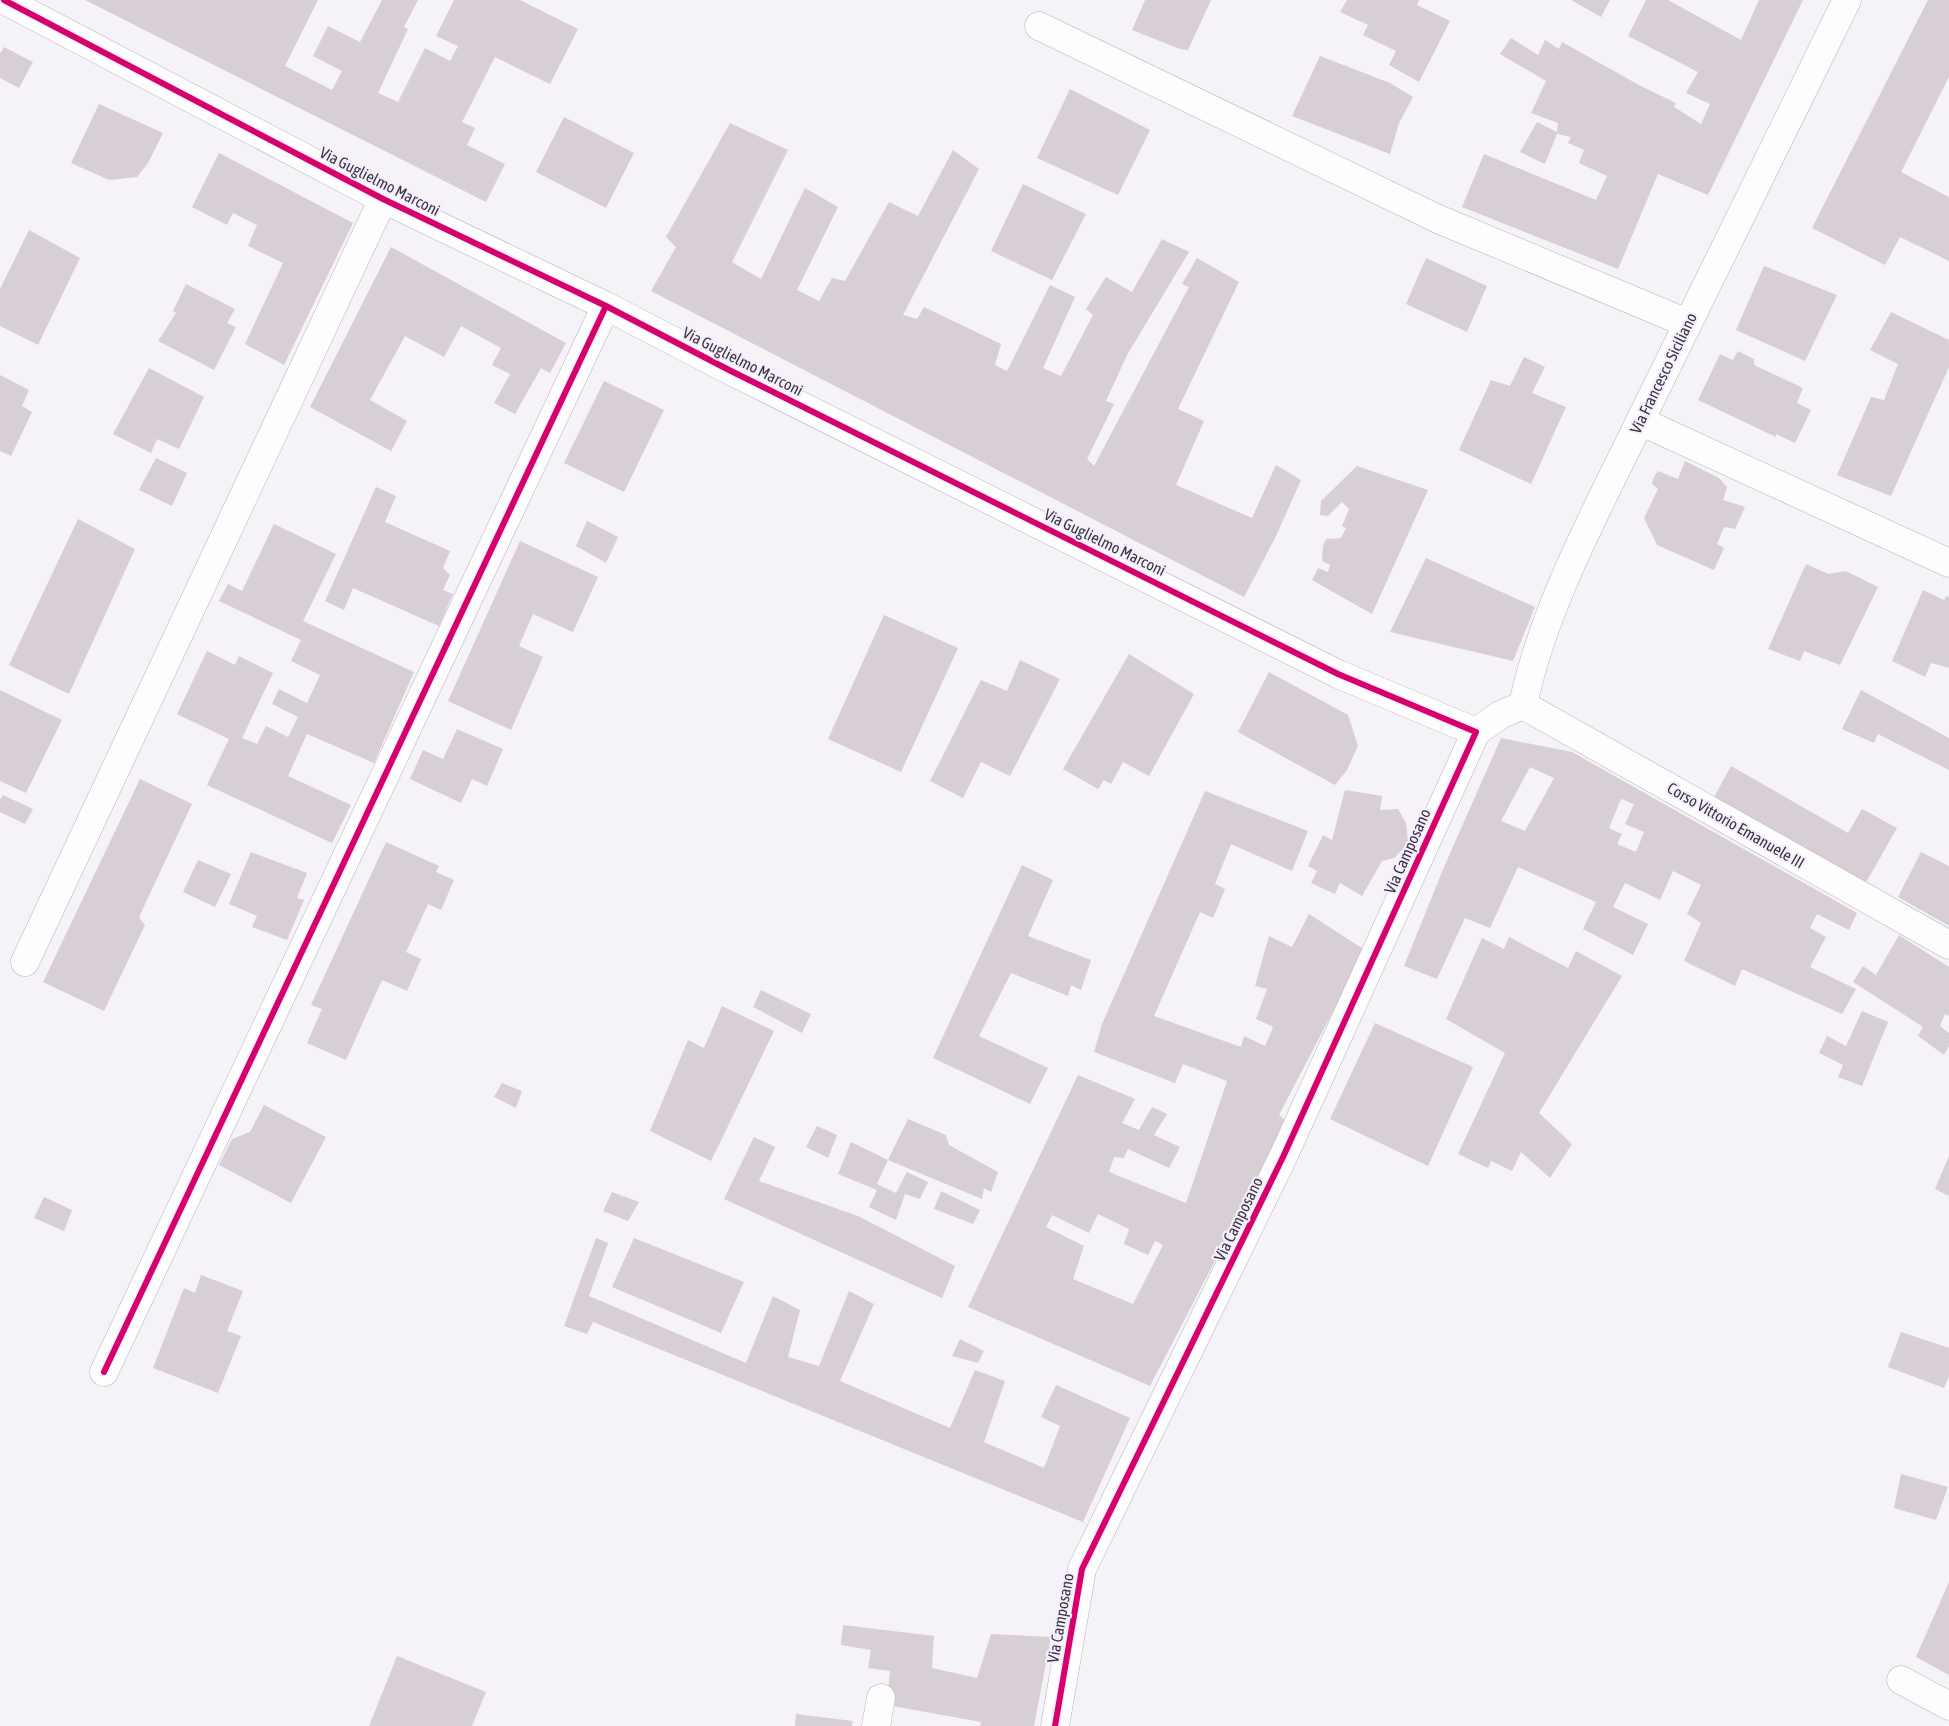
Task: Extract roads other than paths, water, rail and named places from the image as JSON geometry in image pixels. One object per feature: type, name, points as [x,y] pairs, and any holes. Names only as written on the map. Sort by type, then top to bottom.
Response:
[{"type":"street","name":"Via Guglielmo Marconi","points":[[4,0],[383,199],[606,306],[738,375],[1338,674],[1476,732]]},
{"type":"street","name":"Via Francesco Siciliano","points":[[1523,705],[1530,669],[1583,538],[1847,0]]},
{"type":"street","points":[[1039,26],[1438,219],[1687,323]]},
{"type":"street","points":[[25,962],[383,199]]},
{"type":"street","points":[[104,1372],[606,306]]},
{"type":"street","points":[[1640,421],[1949,563]]},
{"type":"street","points":[[1476,732],[1500,715],[1523,705]]},
{"type":"street","name":"Corso Vittorio Emanuele III","points":[[1523,705],[1949,945]]},
{"type":"street","name":"Via Camposano","points":[[1055,1726],[1082,1569],[1283,1156],[1476,732]]},
{"type":"street","points":[[1901,1680],[1949,1706]]},
{"type":"street","points":[[876,1726],[881,1698]]}]
